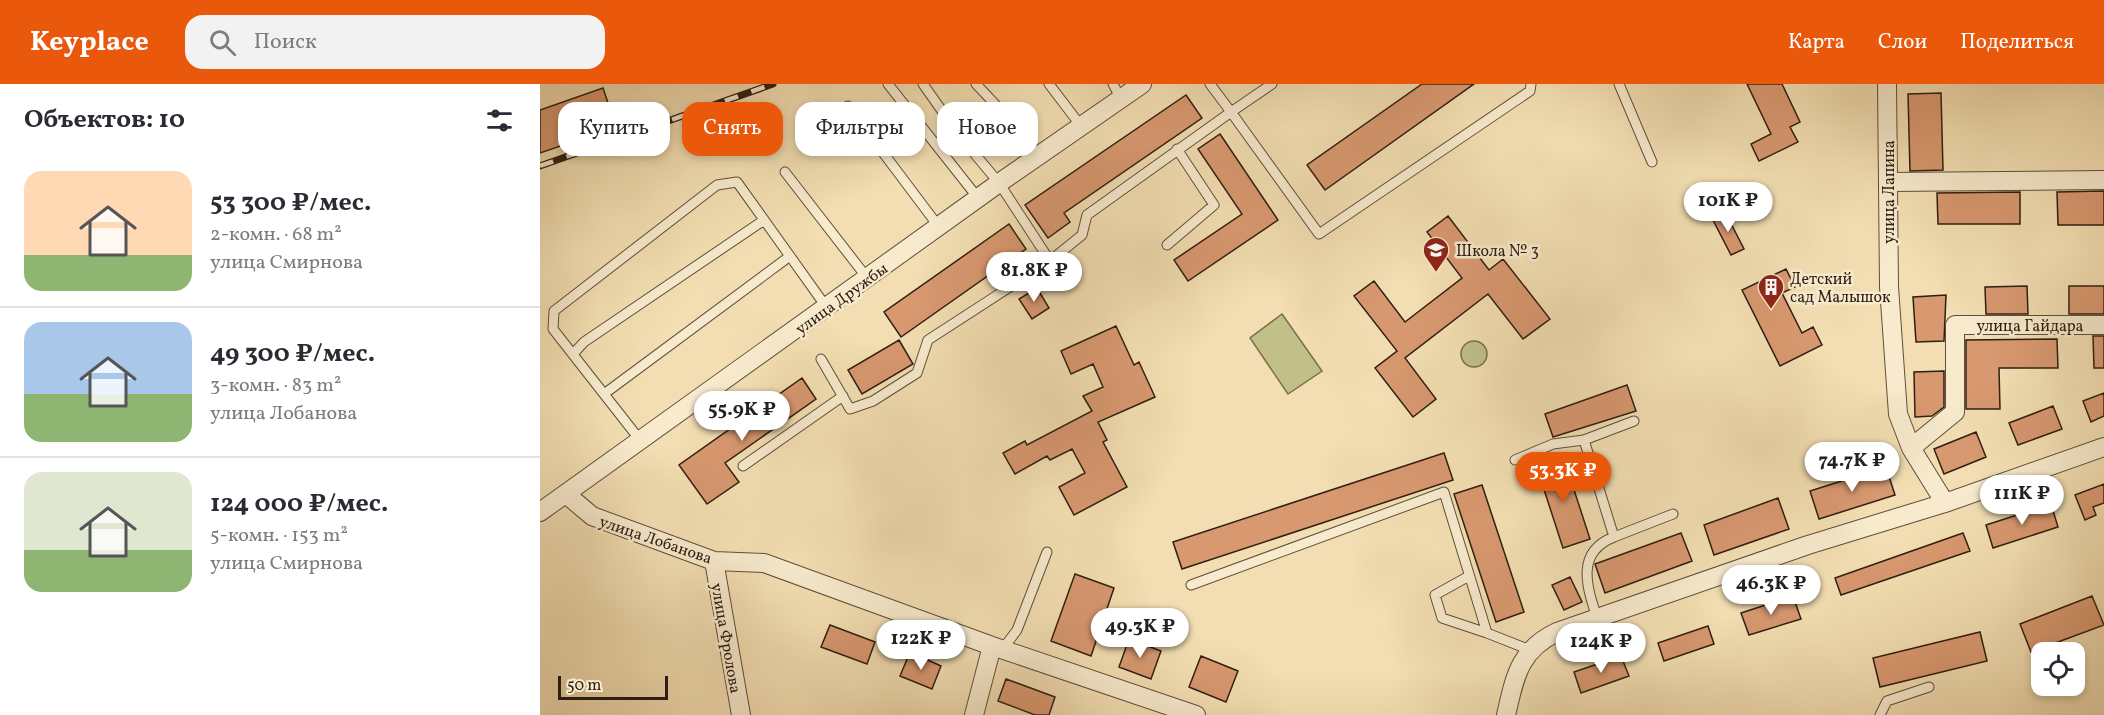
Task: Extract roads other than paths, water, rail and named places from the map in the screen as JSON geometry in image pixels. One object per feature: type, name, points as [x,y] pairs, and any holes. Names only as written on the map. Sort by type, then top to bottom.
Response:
[{"type":"street","name":"улица Дружбы","points":[[1038,155],[1081,126],[1117,92],[1142,84]]},
{"type":"street","name":"улица Лапина","points":[[1887,84],[1889,287],[1898,414],[1911,448],[1945,503]]},
{"type":"street","name":"улица Дружбы","points":[[540,512],[1037,156]]},
{"type":"street","points":[[1888,182],[2104,180]]},
{"type":"street","name":"улица Гайдара","points":[[1911,448],[1955,412],[1955,325],[2104,325]]},
{"type":"street","points":[[1506,715],[1513,682],[1530,650],[1539,641],[1557,632],[1808,545],[1945,503],[2104,447]]},
{"type":"street","name":"улица Лобанова","points":[[566,494],[592,516],[714,561],[764,563],[997,648],[1196,715]]},
{"type":"street","name":"улица Фролова","points":[[714,561],[741,715]]},
{"type":"street","points":[[974,715],[997,648]]},
{"type":"lane","points":[[888,84],[978,198]]},
{"type":"lane","points":[[923,84],[958,135],[999,183],[1050,261]]},
{"type":"lane","points":[[976,84],[993,102]]},
{"type":"lane","points":[[1049,84],[1081,126]]},
{"type":"lane","points":[[1210,84],[1319,234],[1530,91],[1531,84]]},
{"type":"lane","points":[[821,359],[850,410],[873,401],[917,373],[928,340],[1050,261],[1082,236],[1087,215],[1177,149],[1272,84]]},
{"type":"lane","points":[[1620,84],[1652,162]]},
{"type":"lane","points":[[1167,244],[1214,205],[1177,149]]},
{"type":"lane","points":[[886,156],[939,227]]},
{"type":"lane","points":[[785,172],[868,279]]},
{"type":"lane","points":[[640,440],[553,329],[554,311],[717,185],[737,182],[827,308]]},
{"type":"lane","points":[[573,354],[584,342],[764,220]]},
{"type":"lane","points":[[604,394],[790,256]]},
{"type":"lane","points":[[743,466],[843,396]]},
{"type":"lane","points":[[1515,460],[1553,444],[1584,440],[1634,421]]},
{"type":"lane","points":[[1584,440],[1614,537]]},
{"type":"lane","points":[[1191,585],[1444,492],[1487,633]]},
{"type":"lane","points":[[1597,618],[1586,586],[1588,560],[1605,541],[1673,514]]},
{"type":"lane","points":[[997,648],[1017,630],[1047,552]]},
{"type":"lane","points":[[1469,576],[1435,595],[1442,618],[1530,650]]},
{"type":"lane","points":[[1880,715],[1887,701],[1929,687]]},
{"type":"railway","points":[[540,166],[773,84]]},
{"type":"place","name":"Школа № 3","points":[[1436,273]]},
{"type":"place","name":"Детский сад Малышок","points":[[1771,310]]}]
